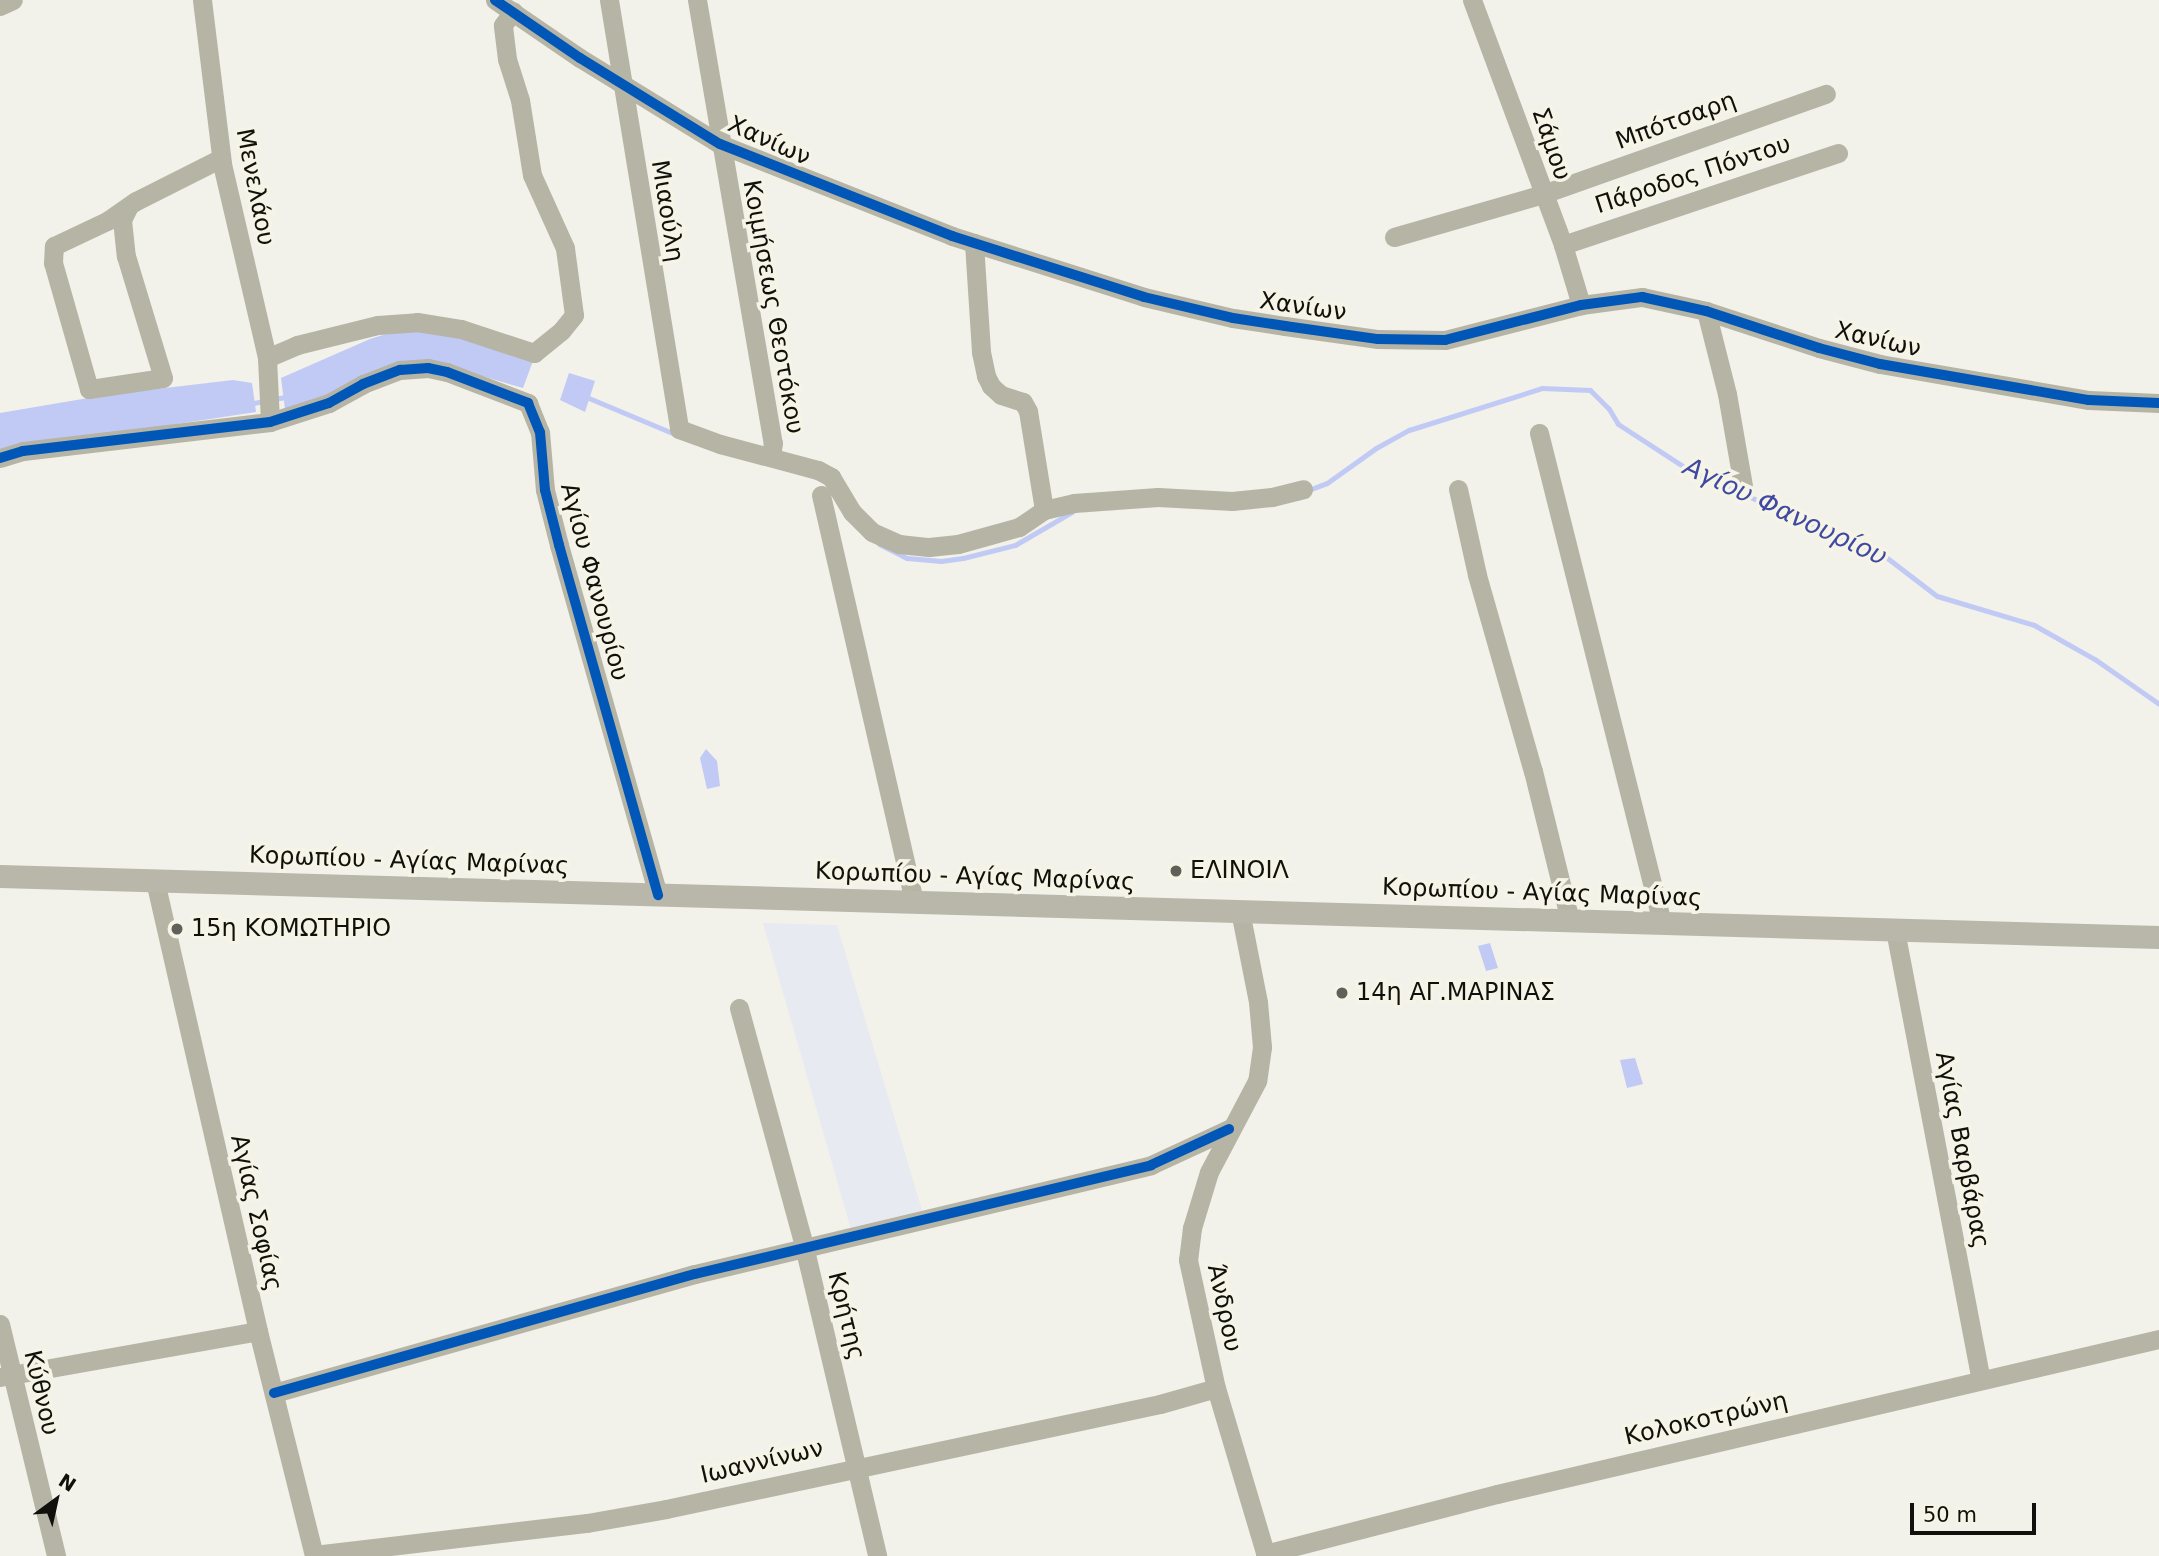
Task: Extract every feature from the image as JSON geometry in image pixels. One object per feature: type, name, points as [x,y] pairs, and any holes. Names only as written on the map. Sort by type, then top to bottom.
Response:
[{"type":"main road","name":"Κορωπίου - Αγίας Μαρίνας","points":[[0,876],[2159,937]]},
{"type":"street","points":[[0,6],[13,0]]},
{"type":"street","name":"Μενελάου","points":[[202,0],[222,158],[267,358],[269,416]]},
{"type":"street","name":"Χανίων","points":[[495,0],[720,144],[847,197],[974,243],[1144,297],[1233,318],[1378,339],[1445,340],[1581,305],[1642,297],[1706,312],[1819,348],[1881,364],[2089,400],[2159,404]]},
{"type":"street","name":"Μιαούλη","points":[[609,0],[679,429],[720,444],[771,456]]},
{"type":"street","name":"Κοιμήσεως Θεοτόκου","points":[[696,0],[773,443],[771,456]]},
{"type":"street","name":"Σάμου","points":[[1472,0],[1563,245],[1581,305]]},
{"type":"street","points":[[267,358],[297,345],[378,325],[417,322],[461,329],[534,353],[562,331],[574,315],[575,305],[565,248],[532,175],[520,100],[507,59],[503,24],[513,11]]},
{"type":"street","name":"Μπότσαρη","points":[[1394,237],[1543,194],[1825,94]]},
{"type":"street","name":"Πάροδος Πόντου","points":[[1563,245],[1838,153]]},
{"type":"street","points":[[129,206],[122,220],[126,256],[163,378],[89,389],[51,251],[54,246],[107,221],[129,206],[222,158]]},
{"type":"street","points":[[974,243],[981,352],[986,376],[991,386],[1001,395],[1023,402],[1028,411],[1044,510]]},
{"type":"street","points":[[1706,312],[1727,394],[1743,486]]},
{"type":"street","name":"Αγίου Φανουρίου","points":[[0,458],[23,451],[269,416],[329,403],[363,384],[400,370],[428,368],[447,372],[528,403],[540,432],[545,489],[559,545],[658,895]]},
{"type":"street","points":[[1539,433],[1662,923]]},
{"type":"street","points":[[771,456],[818,470],[831,477],[860,522],[872,532],[899,544],[929,547],[958,544],[1019,527],[1044,510],[1074,503],[1158,497],[1245,499],[1272,497],[1303,489]]},
{"type":"street","points":[[1458,489],[1477,575],[1530,758],[1570,920]]},
{"type":"street","points":[[821,495],[914,902]]},
{"type":"street","name":"Αγίας Σοφίας","points":[[155,881],[258,1331],[314,1555]]},
{"type":"street","name":"Άνδρου","points":[[1240,911],[1258,1002],[1262,1047],[1257,1081],[1229,1129],[1206,1181],[1192,1228],[1188,1260],[1216,1388],[1266,1555]]},
{"type":"street","name":"Αγίας Βαρβάρας","points":[[1895,930],[1982,1380]]},
{"type":"street","name":"Κρήτης","points":[[739,1008],[804,1247],[859,1465],[877,1556]]},
{"type":"street","points":[[274,1393],[695,1274],[1151,1165],[1229,1129]]},
{"type":"street","name":"Κύθνου","points":[[0,1324],[5,1376],[56,1556]]},
{"type":"street","points":[[5,1376],[258,1331]]},
{"type":"street","name":"Κολοκοτρώνη","points":[[1266,1555],[1497,1493],[2159,1339]]},
{"type":"street","name":"Ιωαννίνων","points":[[314,1555],[587,1523],[1160,1404],[1216,1388]]},
{"type":"shaded area","points":[[763,923],[837,925],[924,1217],[852,1233]]},
{"type":"water","points":[[429,328],[533,361],[523,388],[444,365],[285,409],[281,378],[370,339],[399,330]]},
{"type":"water","points":[[569,373],[595,381],[585,412],[560,400]]},
{"type":"water","points":[[233,380],[252,383],[256,412],[0,451],[0,413],[106,395]]},
{"type":"water","points":[[706,749],[717,761],[720,786],[707,789],[700,758]]},
{"type":"water","points":[[1490,943],[1498,968],[1486,971],[1478,946]]},
{"type":"water","points":[[1635,1058],[1643,1084],[1627,1088],[1620,1060]]},
{"type":"waterway","name":"Αγίου Φανουρίου","points":[[1306,491],[1327,483],[1376,448],[1409,430],[1542,388],[1590,390],[1609,409],[1618,424],[1692,472],[1882,554],[1937,596],[2034,625],[2096,660],[2159,704]]},
{"type":"waterway","name":"Αγίου Φανουρίου","points":[[248,404],[290,396]]},
{"type":"waterway","name":"Αγίου Φανουρίου","points":[[584,396],[675,434]]},
{"type":"waterway","name":"Αγίου Φανουρίου","points":[[879,544],[907,558],[941,561],[963,558],[1015,545],[1072,512]]},
{"type":"cycle path","points":[[495,0],[580,58],[720,144],[952,236],[1144,297],[1233,318],[1285,326],[1378,339],[1445,340],[1581,305],[1642,297],[1706,311],[1819,348],[1880,364],[2089,400],[2159,403]]},
{"type":"cycle path","points":[[0,458],[23,451],[270,422],[329,403],[363,384],[400,370],[428,368],[447,372],[528,403],[540,432],[545,490],[559,545],[658,895]]},
{"type":"cycle path","points":[[274,1393],[695,1274],[1151,1165],[1229,1129]]},
{"type":"place","name":"ΕΛΙΝΟΙΛ","points":[[1176,871]]},
{"type":"place","name":"15η ΚΟΜΩΤΗΡΙΟ","points":[[177,929]]},
{"type":"place","name":"14η ΑΓ.ΜΑΡΙΝΑΣ","points":[[1342,993]]}]
